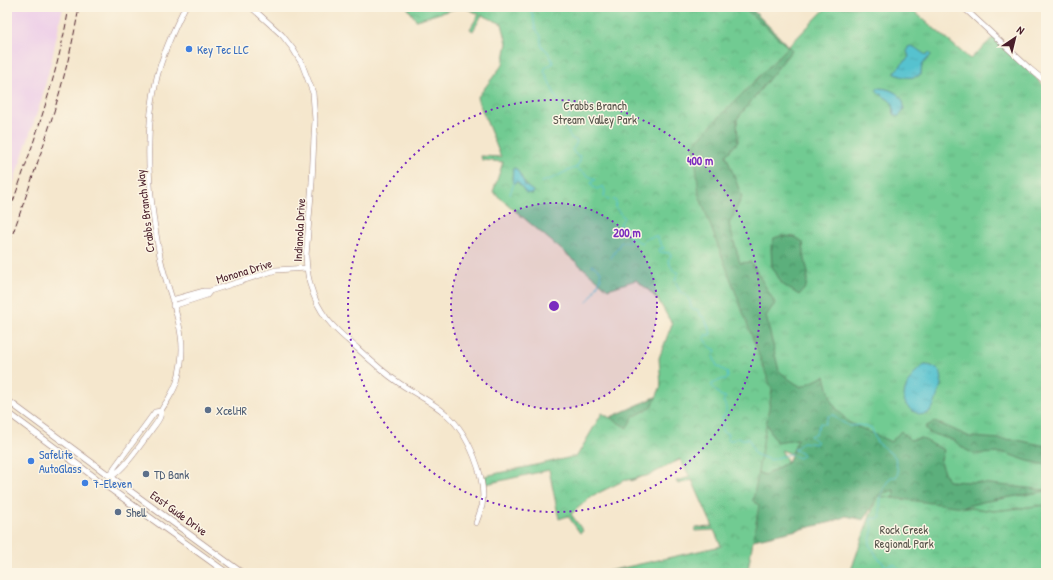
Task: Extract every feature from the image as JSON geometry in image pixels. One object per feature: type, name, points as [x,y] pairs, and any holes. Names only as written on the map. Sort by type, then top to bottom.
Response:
[{"type":"main road","name":"East Gude Drive","points":[[7,400],[242,573]]},
{"type":"main road","name":"East Gude Drive","points":[[7,412],[227,573]]},
{"type":"street","name":"Crabbs Branch Way","points":[[105,485],[111,477],[120,471],[160,417],[161,410],[170,397],[177,382],[182,360],[180,331],[156,236],[151,193],[149,146],[157,78],[175,27],[185,7]]},
{"type":"street","name":"Indianola Drive","points":[[251,7],[282,35],[293,49],[302,64],[313,93],[315,120],[306,256],[309,281],[314,297],[322,312],[333,326],[383,372],[437,406],[449,416],[467,441],[475,457],[482,491],[482,506],[476,523]]},
{"type":"street","points":[[964,7],[1046,82]]},
{"type":"street","name":"Monona Drive","points":[[173,303],[207,295],[210,292],[276,270],[307,268]]},
{"type":"shaded area","points":[[7,7],[63,7],[41,101],[7,201]]},
{"type":"green space","points":[[407,7],[461,7],[416,20]]},
{"type":"green space","name":"Crabbs Branch Stream Valley Park","points":[[463,7],[743,7],[788,47],[694,143],[699,195],[772,390],[753,501],[759,505],[748,570],[734,573],[600,573],[721,546],[714,530],[695,531],[695,528],[713,527],[692,480],[678,484],[676,481],[690,477],[680,459],[650,475],[623,481],[592,496],[571,514],[583,531],[580,533],[568,516],[559,519],[549,470],[486,484],[485,476],[577,456],[602,413],[627,428],[633,417],[652,407],[661,386],[659,358],[672,324],[656,296],[636,280],[608,289],[493,192],[503,162],[482,160],[481,156],[501,157],[477,98],[503,64],[507,43],[502,24],[482,15],[473,31],[470,29],[479,14]]},
{"type":"green space","points":[[581,7],[687,7],[692,18],[701,23],[707,17],[742,17],[736,7],[750,7],[792,50],[737,119],[738,142],[726,155],[742,197],[729,224],[740,263],[751,262],[775,303],[766,316],[779,371],[801,387],[825,376],[832,403],[848,422],[891,442],[901,431],[910,440],[921,438],[944,450],[940,463],[948,481],[971,482],[1046,491],[982,502],[945,512],[893,513],[894,490],[880,494],[864,520],[846,516],[832,522],[740,543],[727,534],[691,455],[631,481],[618,464],[586,459],[604,420],[660,395],[663,361],[674,317],[628,269],[651,260],[675,273],[684,300],[680,326],[688,325],[677,353],[694,366],[691,389],[708,417],[713,439],[724,441],[734,465],[765,475],[788,462],[798,439],[776,442],[763,417],[756,419],[743,403],[745,383],[713,311],[695,287],[686,249],[674,243],[672,224],[651,212],[604,148],[608,126],[579,101],[576,85],[588,70],[575,60]]},
{"type":"green space","points":[[827,7],[909,7],[970,59],[995,36],[1046,88],[1046,505],[994,511],[877,496],[878,484],[781,450],[788,462],[765,475],[734,465],[687,326],[694,143]]},
{"type":"green space","points":[[781,236],[795,237],[803,242],[808,273],[806,287],[799,295],[782,284],[772,266],[771,248],[774,238]]},
{"type":"green space","points":[[934,422],[970,437],[1017,440],[1046,446],[1046,465],[1028,461],[1005,453],[975,454],[966,450],[953,440],[929,433],[925,427]]},
{"type":"green space","name":"Rock Creek Regional Park","points":[[877,496],[994,511],[1046,505],[1046,573],[850,573]]},
{"type":"water","points":[[908,47],[915,47],[926,55],[929,52],[931,55],[922,66],[921,75],[915,77],[900,76],[894,73],[909,57],[907,51]]},
{"type":"water","points":[[876,89],[890,90],[900,97],[904,104],[901,114],[897,117],[895,116],[892,103],[877,91]]},
{"type":"water","points":[[513,168],[517,169],[526,186],[533,191],[533,194],[526,193],[517,181],[514,183],[512,179]]},
{"type":"water","points":[[925,365],[931,366],[940,372],[942,382],[933,408],[930,412],[927,414],[918,414],[911,410],[905,403],[904,394],[907,385],[918,369]]},
{"type":"waterway","points":[[528,7],[533,15],[535,28],[541,36],[541,45],[548,52],[553,62],[546,67],[544,71],[563,112],[570,115],[564,124],[571,138],[577,141],[572,150],[576,155],[580,156],[580,161],[576,168],[596,179],[591,183],[593,187],[597,189],[603,186],[605,191],[604,197],[615,200],[615,207],[624,218],[620,226],[625,226],[628,229],[628,235],[642,243],[644,239],[656,236],[664,249],[660,248],[660,252],[670,253],[671,256],[668,260],[673,269],[678,273],[675,280],[680,292],[685,294],[688,298],[691,308],[693,310],[697,309],[701,316],[704,317],[711,333],[710,335],[705,335],[704,339],[710,347],[716,350],[713,356],[717,366],[727,372],[728,377],[726,380],[723,379],[712,384],[712,387],[721,396],[726,397],[723,401],[726,407],[726,413],[722,418],[722,431],[724,433],[728,433],[727,439],[733,440],[739,437],[742,439],[749,439],[755,454],[770,460],[790,454],[799,458],[803,455],[801,452],[794,450],[803,442],[816,444],[817,442],[810,436],[816,433],[820,423],[825,424],[828,416],[834,415],[837,419],[849,426],[860,425],[872,429],[876,441],[895,457],[898,473],[896,477],[891,477],[882,491],[880,501],[881,518],[870,519],[873,528],[869,545],[877,557],[886,566],[894,564],[899,569],[910,573]]},
{"type":"waterway","points":[[541,182],[576,168]]},
{"type":"waterway","points":[[510,194],[514,183]]},
{"type":"waterway","points":[[611,258],[621,242],[628,242],[630,237]]},
{"type":"waterway","points":[[587,302],[601,278],[601,271],[592,265]]},
{"type":"railway","points":[[7,219],[34,140],[58,61],[69,7]]},
{"type":"railway","points":[[7,250],[57,100],[66,69],[79,7]]},
{"type":"place","name":"Key Tec LLC","points":[[189,49]]},
{"type":"place","name":"XcelHR","points":[[208,410]]},
{"type":"place","name":"Safelite AutoGlass","points":[[31,461]]},
{"type":"place","name":"TD Bank","points":[[146,474]]},
{"type":"place","name":"7-Eleven","points":[[85,483]]},
{"type":"place","name":"Shell","points":[[118,512]]}]
